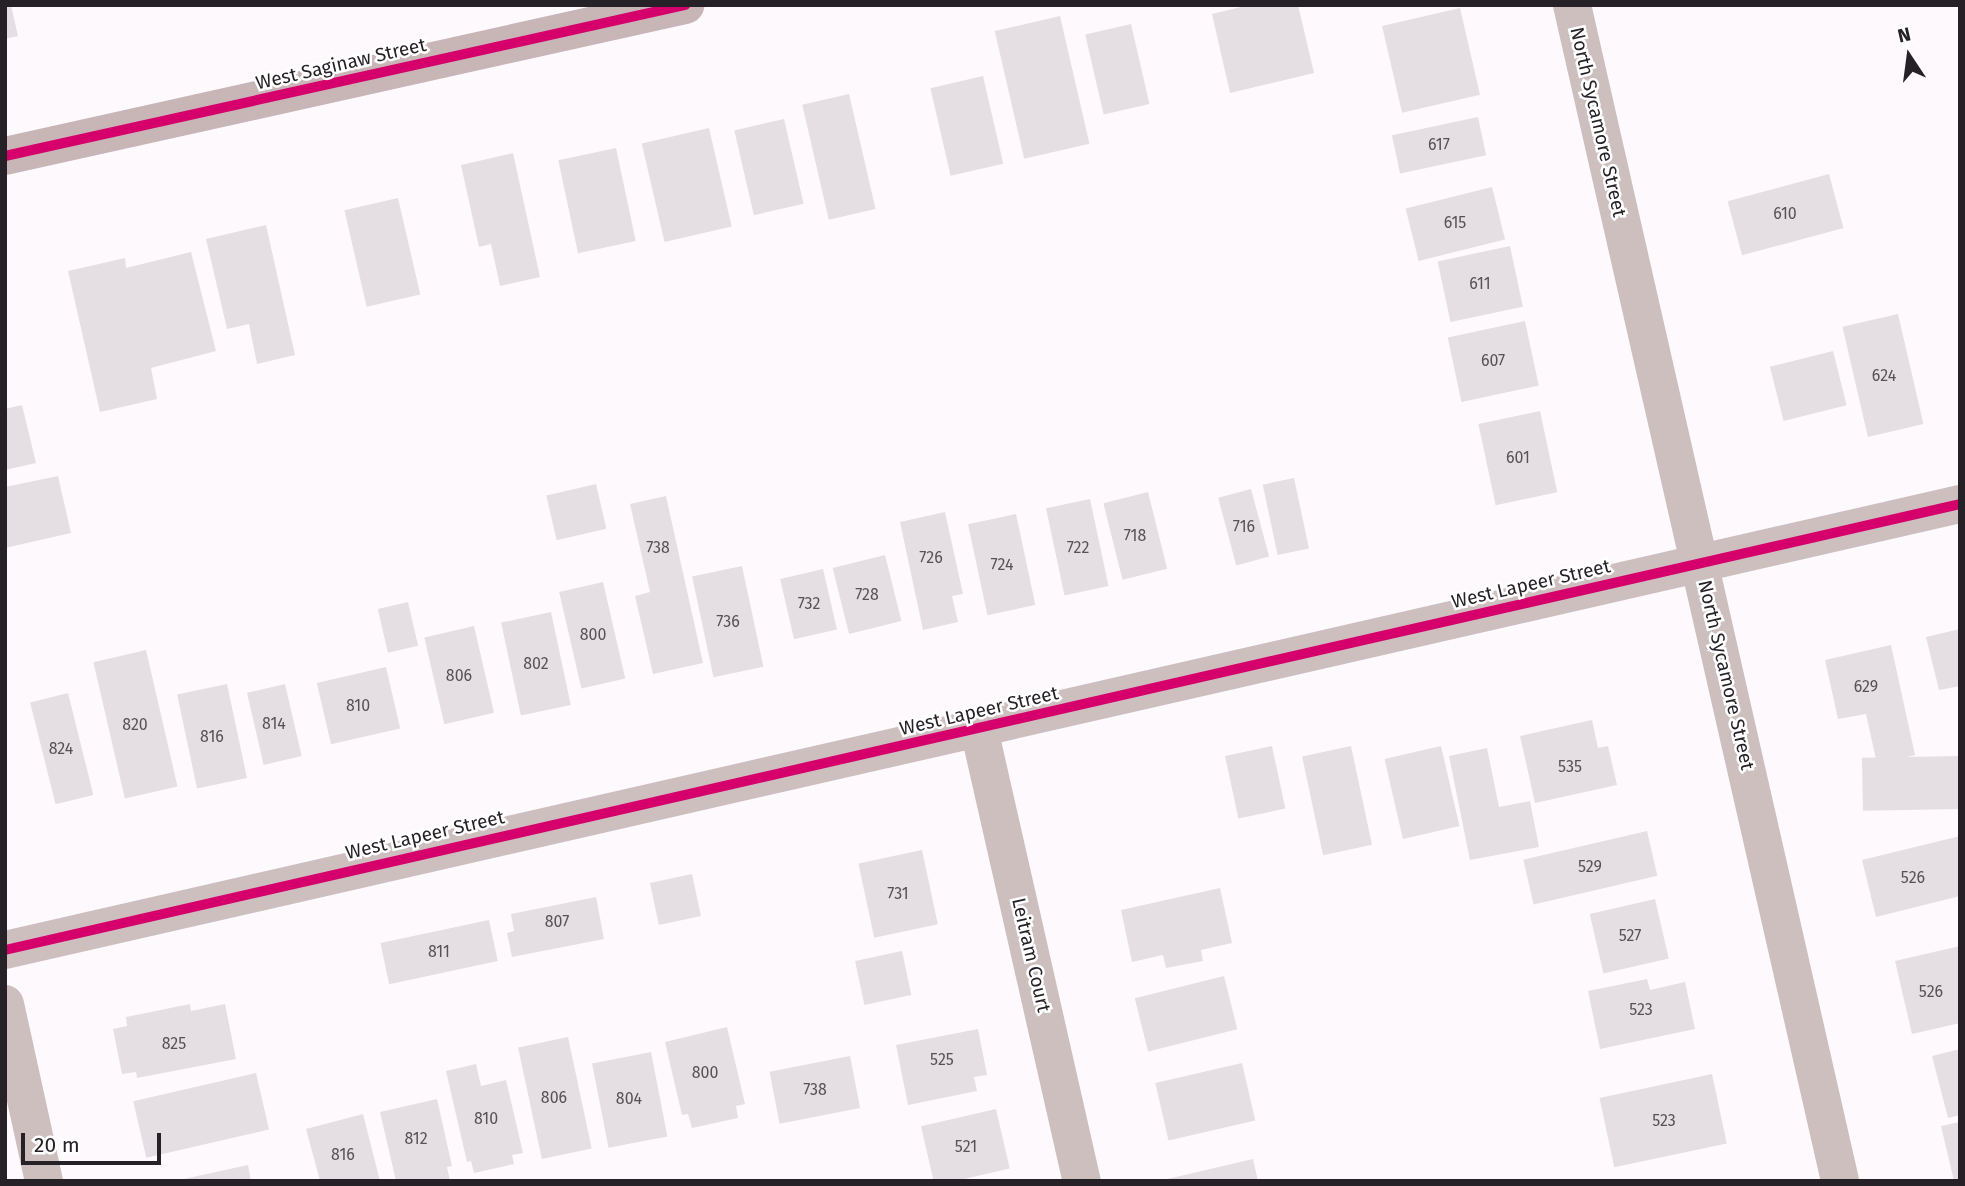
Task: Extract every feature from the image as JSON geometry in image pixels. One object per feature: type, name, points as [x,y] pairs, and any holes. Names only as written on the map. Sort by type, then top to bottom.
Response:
[{"type":"main road","name":"West Saginaw Street","points":[[5,156],[685,5]]},
{"type":"street","name":"North Sycamore Street","points":[[1572,5],[1840,1181]]},
{"type":"street","name":"West Lapeer Street","points":[[5,950],[1960,504]]},
{"type":"street","name":"Leitram Court","points":[[979,729],[1082,1181]]},
{"type":"street","points":[[5,1004],[44,1181]]},
{"type":"building","points":[[5,5],[11,5],[18,36],[5,39]]},
{"type":"building","points":[[1249,5],[1298,5],[1314,73],[1230,93],[1212,14]]},
{"type":"building","points":[[1460,8],[1480,95],[1402,113],[1382,26]]},
{"type":"building","points":[[1060,16],[1089,144],[1024,159],[995,31]]},
{"type":"building","points":[[1131,24],[1149,104],[1104,114],[1085,35]]},
{"type":"building","points":[[983,76],[1003,164],[951,176],[930,88]]},
{"type":"building","points":[[849,94],[876,209],[829,220],[802,105]]},
{"type":"building","points":[[1478,117],[1486,155],[1400,173],[1392,135]]},
{"type":"building","points":[[784,119],[804,204],[754,215],[734,130]]},
{"type":"building","points":[[709,128],[732,226],[664,242],[642,144]]},
{"type":"building","points":[[616,148],[636,241],[578,253],[558,160]]},
{"type":"building","points":[[513,153],[540,277],[500,286],[491,244],[479,247],[461,165]]},
{"type":"building","points":[[1829,174],[1843,228],[1742,255],[1728,201]]},
{"type":"building","points":[[1492,187],[1505,239],[1419,261],[1406,209]]},
{"type":"building","points":[[398,198],[420,294],[367,307],[344,210]]},
{"type":"building","points":[[266,225],[295,355],[257,364],[249,324],[227,329],[206,239]]},
{"type":"building","points":[[1510,246],[1523,307],[1451,322],[1438,261]]},
{"type":"building","points":[[191,252],[216,351],[151,368],[157,399],[100,412],[68,271],[125,258],[126,268]]},
{"type":"building","points":[[1898,314],[1923,424],[1868,437],[1842,327]]},
{"type":"building","points":[[1525,321],[1539,386],[1461,402],[1448,337]]},
{"type":"building","points":[[1833,351],[1847,405],[1783,421],[1770,367]]},
{"type":"building","points":[[22,405],[36,463],[5,470],[5,409]]},
{"type":"building","points":[[1540,411],[1557,492],[1496,505],[1478,424]]},
{"type":"building","points":[[58,476],[71,533],[5,548],[5,487]]},
{"type":"building","points":[[1294,478],[1309,548],[1278,555],[1263,485]]},
{"type":"building","points":[[596,484],[606,529],[557,540],[546,495]]},
{"type":"building","points":[[1251,489],[1269,557],[1236,565],[1218,498]]},
{"type":"building","points":[[1148,492],[1167,569],[1122,580],[1103,503]]},
{"type":"building","points":[[666,496],[703,663],[653,674],[635,596],[650,592],[630,504]]},
{"type":"building","points":[[1090,499],[1109,586],[1064,595],[1046,508]]},
{"type":"building","points":[[945,512],[963,594],[952,596],[958,622],[923,630],[900,522]]},
{"type":"building","points":[[1016,514],[1035,605],[987,615],[968,524]]},
{"type":"building","points":[[885,555],[901,621],[849,634],[833,568]]},
{"type":"building","points":[[742,566],[763,667],[714,677],[692,577]]},
{"type":"building","points":[[823,569],[837,629],[794,639],[780,579]]},
{"type":"building","points":[[603,582],[625,678],[581,689],[559,592]]},
{"type":"building","points":[[408,602],[418,646],[388,653],[378,609]]},
{"type":"building","points":[[551,612],[571,705],[521,716],[501,623]]},
{"type":"building","points":[[474,626],[494,713],[444,724],[424,637]]},
{"type":"building","points":[[1960,629],[1960,686],[1939,690],[1926,637]]},
{"type":"building","points":[[1891,645],[1915,755],[1877,764],[1866,714],[1838,719],[1825,660]]},
{"type":"building","points":[[146,650],[177,786],[125,799],[93,662]]},
{"type":"building","points":[[386,667],[400,728],[331,744],[317,683]]},
{"type":"building","points":[[227,684],[247,778],[197,789],[177,695]]},
{"type":"building","points":[[285,684],[302,756],[264,765],[247,693]]},
{"type":"building","points":[[68,693],[93,795],[56,804],[30,702]]},
{"type":"building","points":[[1592,720],[1598,748],[1608,746],[1617,785],[1535,803],[1520,736]]},
{"type":"building","points":[[1272,746],[1285,809],[1238,819],[1225,756]]},
{"type":"building","points":[[1351,746],[1372,845],[1323,855],[1302,756]]},
{"type":"building","points":[[1441,746],[1459,826],[1403,839],[1384,759]]},
{"type":"building","points":[[1487,748],[1499,807],[1530,801],[1539,847],[1470,860],[1449,756]]},
{"type":"building","points":[[1959,756],[1960,809],[1863,811],[1862,758]]},
{"type":"building","points":[[1647,831],[1657,876],[1534,904],[1523,860]]},
{"type":"building","points":[[1960,836],[1960,896],[1876,917],[1862,860]]},
{"type":"building","points":[[922,850],[938,924],[874,938],[858,864]]},
{"type":"building","points":[[692,874],[701,916],[659,925],[650,883]]},
{"type":"building","points":[[1220,888],[1232,943],[1201,950],[1203,961],[1166,968],[1163,955],[1132,962],[1121,910]]},
{"type":"building","points":[[596,897],[604,939],[512,957],[507,933],[514,931],[511,914]]},
{"type":"building","points":[[1655,899],[1669,958],[1603,974],[1590,914]]},
{"type":"building","points":[[489,920],[498,961],[389,984],[380,943]]},
{"type":"building","points":[[1960,946],[1960,1023],[1912,1034],[1895,961]]},
{"type":"building","points":[[902,951],[911,995],[864,1005],[855,961]]},
{"type":"building","points":[[1224,976],[1237,1029],[1148,1052],[1135,998]]},
{"type":"building","points":[[1647,979],[1650,990],[1685,982],[1695,1029],[1600,1049],[1588,991]]},
{"type":"building","points":[[190,1004],[191,1011],[225,1004],[236,1059],[137,1078],[136,1072],[122,1074],[113,1029],[127,1026],[126,1017]]},
{"type":"building","points":[[727,1027],[745,1104],[736,1106],[738,1118],[692,1128],[688,1114],[682,1115],[665,1042]]},
{"type":"building","points":[[978,1029],[987,1075],[974,1077],[977,1091],[908,1105],[896,1045]]},
{"type":"building","points":[[568,1037],[592,1149],[542,1159],[518,1048]]},
{"type":"building","points":[[1960,1049],[1960,1115],[1948,1118],[1932,1056]]},
{"type":"building","points":[[651,1052],[667,1136],[609,1148],[592,1063]]},
{"type":"building","points":[[850,1056],[860,1108],[780,1124],[770,1072]]},
{"type":"building","points":[[1242,1063],[1255,1120],[1169,1141],[1155,1083]]},
{"type":"building","points":[[476,1064],[481,1086],[506,1080],[523,1153],[512,1155],[514,1164],[474,1173],[471,1161],[467,1162],[446,1071]]},
{"type":"building","points":[[256,1073],[269,1130],[146,1158],[133,1101]]},
{"type":"building","points":[[1712,1074],[1727,1143],[1614,1167],[1600,1098]]},
{"type":"building","points":[[437,1099],[452,1166],[447,1167],[450,1181],[396,1181],[380,1112]]},
{"type":"building","points":[[996,1109],[1010,1168],[955,1181],[934,1181],[921,1126]]},
{"type":"building","points":[[363,1114],[380,1181],[320,1181],[306,1129]]},
{"type":"building","points":[[1960,1122],[1960,1181],[1954,1181],[1941,1126]]},
{"type":"building","points":[[1253,1159],[1258,1181],[1163,1181],[1163,1180]]},
{"type":"building","points":[[248,1165],[251,1181],[179,1181],[179,1180]]},
{"type":"cycle path","points":[[5,156],[685,5]]},
{"type":"cycle path","points":[[5,950],[1960,504]]}]
